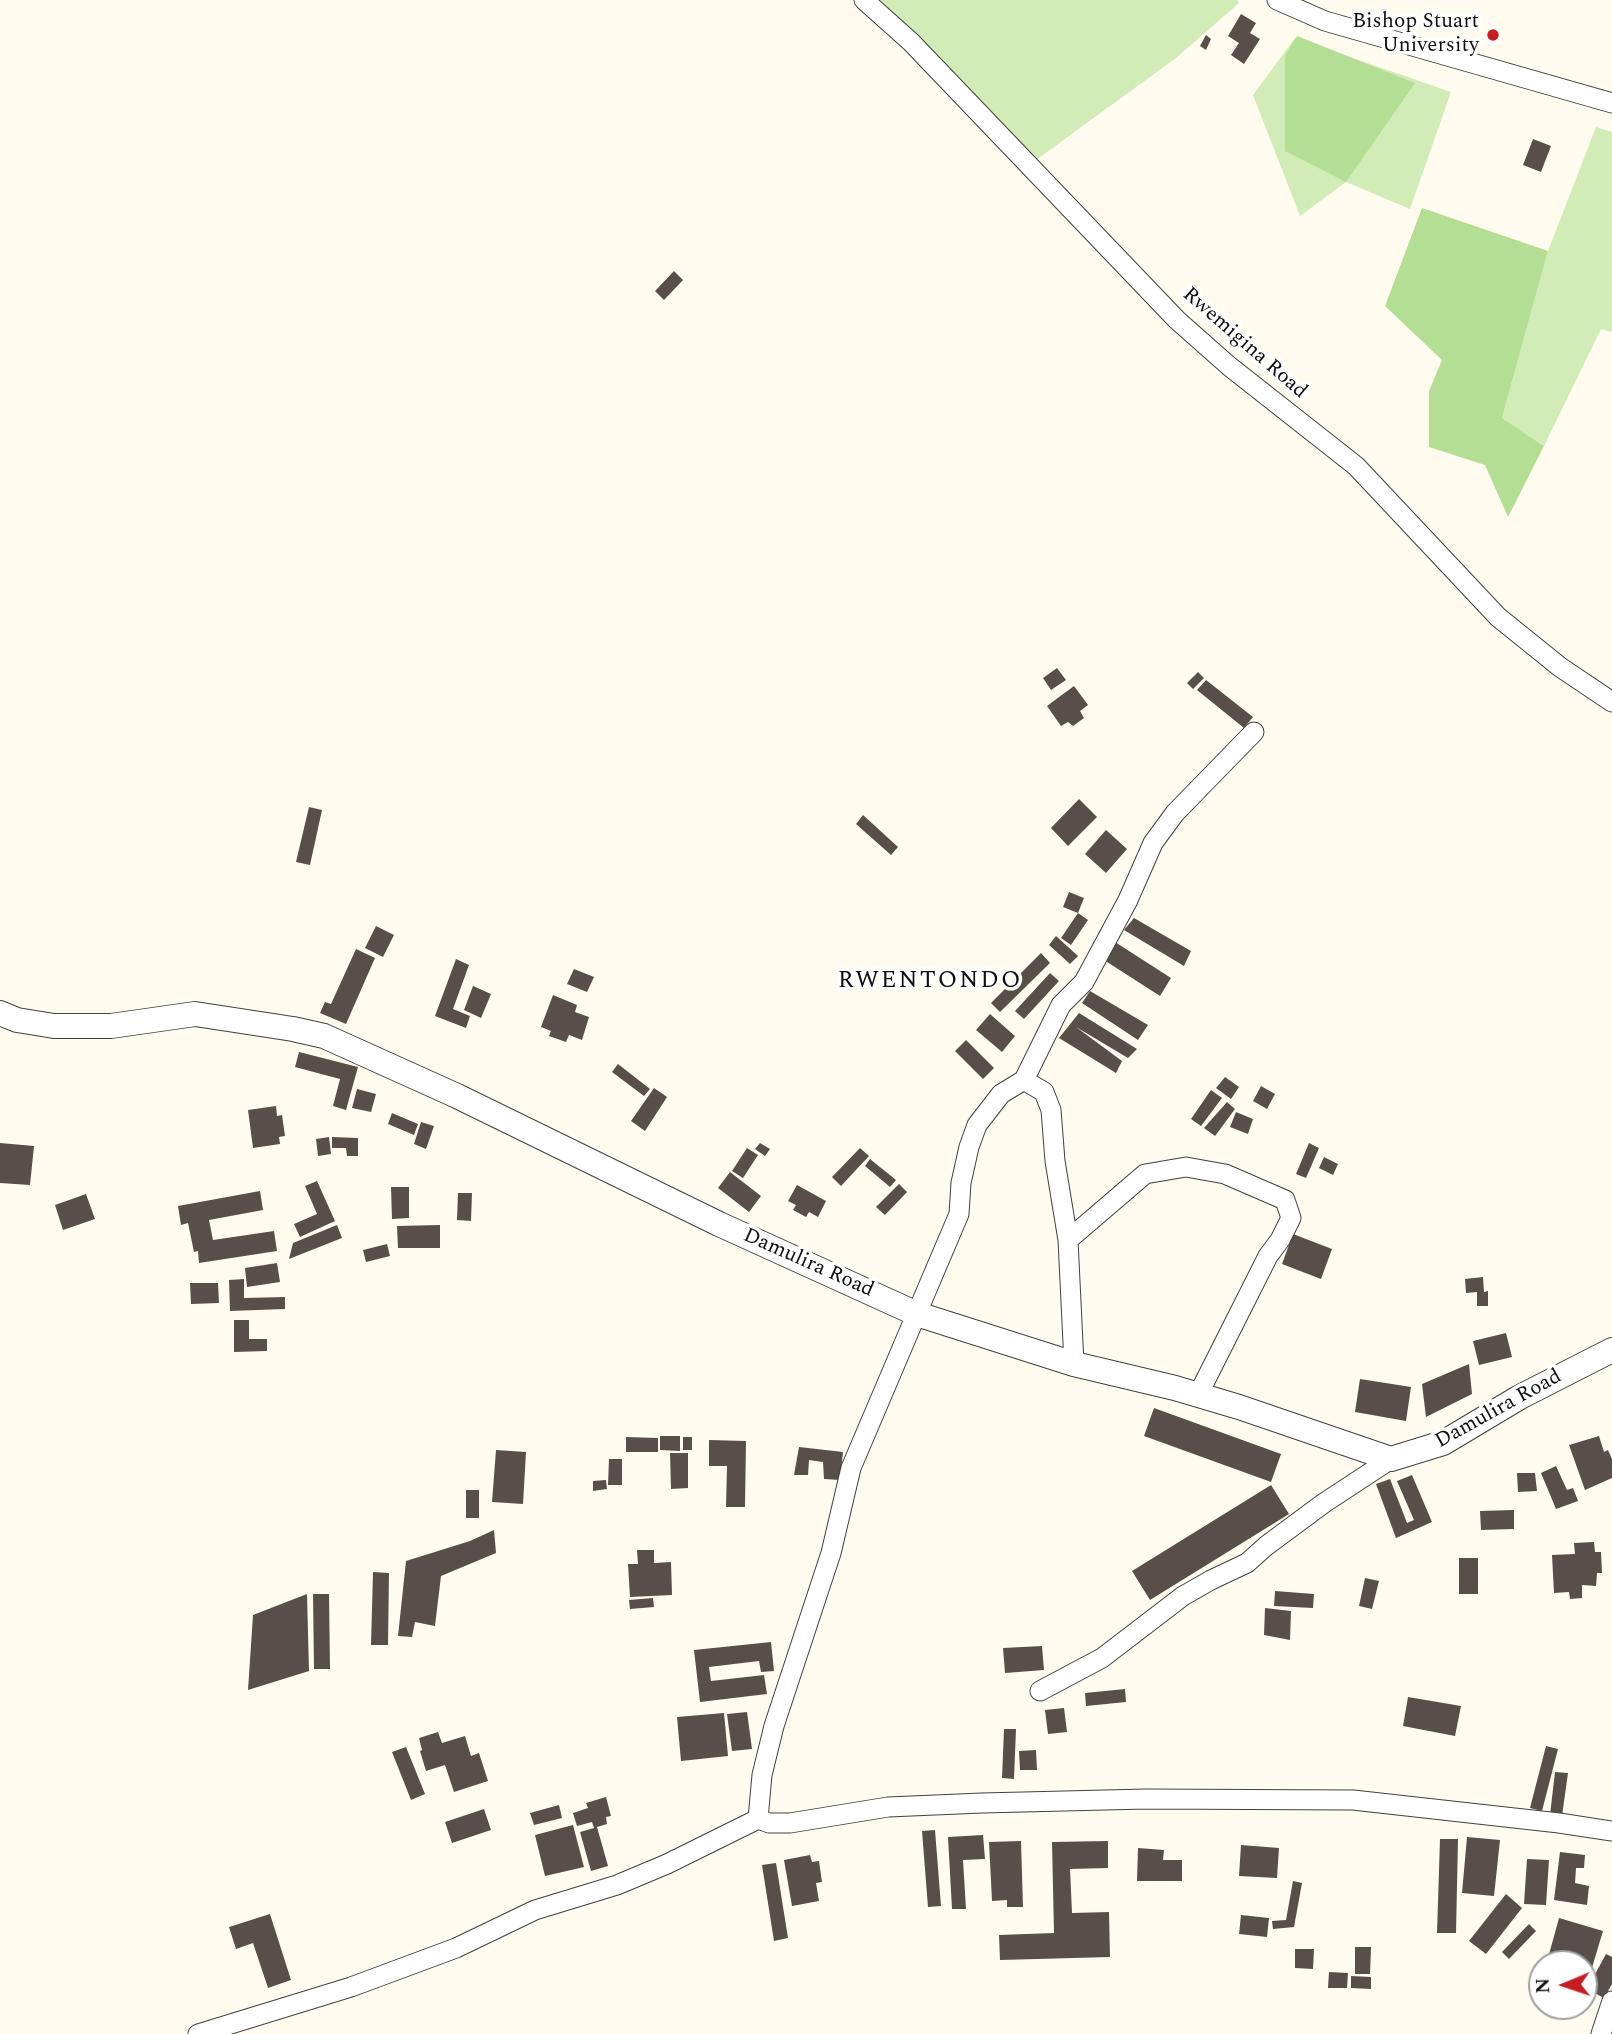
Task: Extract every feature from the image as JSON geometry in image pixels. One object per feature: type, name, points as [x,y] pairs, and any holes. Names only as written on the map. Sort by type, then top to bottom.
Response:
[{"type":"street","name":"Rwemigina Road","points":[[864,0],[920,51],[1177,320],[1229,366],[1356,466],[1497,617],[1560,667],[1612,702]]},
{"type":"street","points":[[1277,0],[1325,21],[1612,103]]},
{"type":"street","points":[[758,1819],[762,1775],[774,1726],[831,1553],[851,1468],[959,1214],[961,1183],[968,1147],[977,1125],[1001,1094],[1024,1080],[1061,1005],[1084,982],[1128,900],[1153,843],[1175,813],[1254,732]]},
{"type":"street","name":"Damulira Road","points":[[0,1013],[17,1020],[54,1026],[100,1026],[195,1014],[324,1035],[719,1224],[917,1314],[1074,1364],[1198,1395],[1391,1459],[1443,1443],[1520,1397],[1612,1350]]},
{"type":"street","points":[[1024,1080],[1044,1092],[1051,1110],[1055,1161],[1068,1240],[1074,1364]]},
{"type":"street","points":[[1068,1240],[1145,1174],[1186,1167],[1199,1169],[1225,1174],[1284,1200],[1291,1219],[1268,1256],[1198,1395]]},
{"type":"street","points":[[1040,1691],[1102,1658],[1183,1596],[1247,1563],[1314,1510],[1391,1459]]},
{"type":"street","points":[[198,2034],[351,1987],[456,1948],[535,1910],[617,1885],[667,1864],[758,1819],[769,1823],[790,1824],[888,1807],[955,1804],[1146,1799],[1353,1800],[1612,1831]]},
{"type":"street","points":[[1601,2034],[1612,2001]]},
{"type":"green space","points":[[858,0],[1237,0],[1239,3],[1176,58],[1025,168]]},
{"type":"green space","points":[[1297,36],[1415,83],[1346,182],[1285,151],[1285,55]]},
{"type":"green space","points":[[1295,38],[1451,92],[1410,209],[1346,182],[1300,216],[1253,95]]},
{"type":"green space","points":[[1596,127],[1612,132],[1612,332],[1601,329],[1544,446],[1502,418],[1548,251]]},
{"type":"green space","points":[[1422,208],[1548,251],[1502,418],[1544,446],[1508,517],[1485,465],[1429,447],[1429,391],[1442,360],[1385,306]]},
{"type":"building","points":[[1241,14],[1256,23],[1250,33],[1260,39],[1244,64],[1231,55],[1239,43],[1228,36]]},
{"type":"building","points":[[1206,35],[1211,39],[1206,50],[1200,46]]},
{"type":"building","points":[[1533,139],[1551,146],[1541,172],[1523,165]]},
{"type":"building","points":[[674,271],[683,280],[664,300],[655,291]]},
{"type":"building","points":[[1057,668],[1066,680],[1051,690],[1043,678]]},
{"type":"building","points":[[1198,672],[1204,678],[1193,689],[1187,683]]},
{"type":"building","points":[[1206,680],[1253,717],[1244,728],[1197,690]]},
{"type":"building","points":[[1074,686],[1088,705],[1080,711],[1084,718],[1073,726],[1068,722],[1061,726],[1047,706]]},
{"type":"building","points":[[1079,799],[1097,817],[1068,846],[1051,828]]},
{"type":"building","points":[[309,807],[322,810],[310,865],[296,862]]},
{"type":"building","points":[[863,815],[898,847],[891,855],[856,824]]},
{"type":"building","points":[[1106,830],[1127,849],[1106,873],[1085,854]]},
{"type":"building","points":[[1069,892],[1084,898],[1078,913],[1063,907]]},
{"type":"building","points":[[1078,913],[1088,920],[1071,945],[1061,938]]},
{"type":"building","points":[[1134,918],[1191,951],[1184,966],[1124,930]]},
{"type":"building","points":[[376,926],[394,935],[383,957],[365,948]]},
{"type":"building","points":[[1056,936],[1078,956],[1070,964],[1049,945]]},
{"type":"building","points":[[1115,942],[1171,978],[1160,996],[1104,960]]},
{"type":"building","points":[[356,949],[375,958],[346,1024],[320,1013],[325,1002],[331,1004]]},
{"type":"building","points":[[1041,953],[1050,963],[1000,1012],[991,1003]]},
{"type":"building","points":[[456,959],[469,965],[453,1009],[470,1016],[466,1028],[435,1016]]},
{"type":"building","points":[[574,969],[594,977],[587,992],[567,984]]},
{"type":"building","points":[[1050,973],[1059,981],[1024,1019],[1015,1011]]},
{"type":"building","points":[[473,986],[491,994],[481,1018],[464,1010]]},
{"type":"building","points":[[1090,991],[1148,1025],[1138,1040],[1082,1003]]},
{"type":"building","points":[[553,995],[577,1005],[575,1012],[589,1017],[582,1040],[569,1035],[566,1042],[549,1036],[551,1031],[541,1027]]},
{"type":"building","points":[[1079,1013],[1137,1049],[1128,1058],[1076,1027],[1122,1061],[1116,1073],[1059,1038]]},
{"type":"building","points":[[990,1014],[1015,1036],[1002,1052],[976,1030]]},
{"type":"building","points":[[966,1040],[994,1068],[983,1079],[955,1051]]},
{"type":"building","points":[[299,1052],[358,1067],[346,1110],[333,1106],[340,1079],[295,1067]]},
{"type":"building","points":[[618,1064],[650,1089],[644,1096],[612,1072]]},
{"type":"building","points":[[1225,1077],[1239,1087],[1231,1099],[1216,1088]]},
{"type":"building","points":[[1261,1086],[1275,1094],[1267,1109],[1253,1101]]},
{"type":"building","points":[[654,1088],[667,1097],[645,1131],[631,1121]]},
{"type":"building","points":[[357,1089],[376,1094],[371,1112],[352,1108]]},
{"type":"building","points":[[1211,1090],[1222,1098],[1201,1126],[1191,1119]]},
{"type":"building","points":[[1227,1102],[1235,1109],[1215,1136],[1204,1128]]},
{"type":"building","points":[[276,1106],[277,1116],[282,1115],[285,1136],[279,1137],[280,1144],[253,1148],[248,1110]]},
{"type":"building","points":[[1236,1112],[1253,1119],[1248,1134],[1230,1127]]},
{"type":"building","points":[[392,1113],[418,1124],[414,1135],[388,1124]]},
{"type":"building","points":[[421,1122],[434,1126],[426,1149],[414,1144]]},
{"type":"building","points":[[329,1137],[331,1154],[318,1156],[316,1139]]},
{"type":"building","points":[[332,1137],[358,1138],[358,1156],[347,1156],[346,1148],[332,1148]]},
{"type":"building","points":[[0,1143],[34,1146],[30,1185],[0,1183]]},
{"type":"building","points":[[760,1143],[770,1149],[765,1156],[755,1149]]},
{"type":"building","points":[[1309,1143],[1319,1148],[1306,1178],[1296,1174]]},
{"type":"building","points":[[747,1148],[758,1155],[743,1178],[732,1171]]},
{"type":"building","points":[[860,1148],[869,1156],[841,1186],[832,1177]]},
{"type":"building","points":[[1324,1157],[1338,1164],[1333,1175],[1319,1168]]},
{"type":"building","points":[[870,1159],[896,1180],[890,1187],[865,1166]]},
{"type":"building","points":[[730,1172],[761,1196],[749,1212],[718,1188]]},
{"type":"building","points":[[317,1181],[335,1221],[300,1237],[294,1224],[317,1214],[305,1186]]},
{"type":"building","points":[[899,1184],[907,1192],[885,1215],[876,1207]]},
{"type":"building","points":[[797,1185],[826,1201],[818,1217],[809,1212],[806,1217],[793,1210],[796,1205],[788,1201]]},
{"type":"building","points":[[391,1187],[409,1187],[409,1218],[392,1219]]},
{"type":"building","points":[[260,1191],[263,1210],[209,1220],[213,1240],[274,1231],[277,1251],[199,1263],[198,1251],[194,1252],[188,1223],[181,1225],[178,1206]]},
{"type":"building","points":[[458,1193],[472,1193],[471,1221],[457,1220]]},
{"type":"building","points":[[86,1194],[95,1219],[63,1230],[55,1205]]},
{"type":"building","points":[[337,1225],[342,1238],[289,1259],[293,1243]]},
{"type":"building","points":[[440,1225],[440,1248],[398,1248],[397,1226]]},
{"type":"building","points":[[1293,1234],[1332,1249],[1321,1279],[1282,1264]]},
{"type":"building","points":[[387,1244],[390,1256],[366,1262],[363,1250]]},
{"type":"building","points":[[277,1263],[280,1282],[247,1287],[245,1268]]},
{"type":"building","points":[[1483,1277],[1484,1292],[1488,1291],[1488,1306],[1477,1306],[1477,1292],[1466,1293],[1465,1279]]},
{"type":"building","points":[[244,1279],[244,1298],[285,1297],[285,1309],[230,1311],[229,1280]]},
{"type":"building","points":[[190,1283],[218,1283],[219,1303],[191,1304]]},
{"type":"building","points":[[234,1320],[249,1320],[249,1339],[267,1339],[267,1351],[234,1352]]},
{"type":"building","points":[[1506,1333],[1512,1357],[1479,1365],[1473,1341]]},
{"type":"building","points":[[1469,1364],[1472,1394],[1426,1417],[1422,1384]]},
{"type":"building","points":[[1360,1379],[1411,1387],[1406,1421],[1355,1412]]},
{"type":"building","points":[[1154,1408],[1281,1454],[1271,1482],[1144,1436]]},
{"type":"building","points":[[660,1436],[680,1436],[680,1451],[660,1450]]},
{"type":"building","points":[[1599,1436],[1604,1452],[1608,1450],[1612,1459],[1612,1478],[1585,1490],[1569,1445]]},
{"type":"building","points":[[626,1437],[658,1438],[658,1452],[626,1452]]},
{"type":"building","points":[[683,1437],[692,1437],[692,1450],[683,1450]]},
{"type":"building","points":[[709,1440],[746,1441],[745,1507],[726,1507],[727,1466],[709,1466]]},
{"type":"building","points":[[799,1447],[843,1452],[840,1480],[824,1479],[823,1462],[809,1460],[808,1475],[794,1475]]},
{"type":"building","points":[[496,1450],[526,1452],[523,1504],[492,1502]]},
{"type":"building","points":[[670,1453],[688,1453],[688,1488],[671,1489]]},
{"type":"building","points":[[609,1459],[622,1459],[622,1485],[608,1485]]},
{"type":"building","points":[[1556,1466],[1567,1490],[1573,1488],[1578,1501],[1556,1509],[1541,1473]]},
{"type":"building","points":[[1517,1473],[1535,1473],[1537,1491],[1518,1492]]},
{"type":"building","points":[[1412,1475],[1432,1522],[1396,1538],[1376,1484],[1390,1479],[1407,1523],[1414,1520],[1397,1481]]},
{"type":"building","points":[[606,1480],[607,1489],[593,1491],[593,1481]]},
{"type":"building","points":[[1271,1485],[1289,1514],[1150,1600],[1132,1571]]},
{"type":"building","points":[[466,1490],[479,1490],[479,1518],[466,1518]]},
{"type":"building","points":[[1514,1510],[1514,1529],[1481,1530],[1480,1511]]},
{"type":"building","points":[[494,1530],[496,1553],[441,1576],[435,1626],[415,1622],[412,1637],[398,1636],[406,1561],[470,1541]]},
{"type":"building","points":[[1594,1542],[1595,1552],[1601,1552],[1602,1573],[1597,1573],[1596,1586],[1582,1585],[1582,1598],[1570,1599],[1569,1592],[1554,1593],[1552,1555],[1575,1554],[1574,1543]]},
{"type":"building","points":[[637,1550],[654,1550],[654,1563],[671,1562],[672,1595],[630,1597],[628,1564],[638,1564]]},
{"type":"building","points":[[1459,1558],[1478,1558],[1478,1594],[1459,1594]]},
{"type":"building","points":[[373,1572],[389,1573],[388,1645],[371,1645]]},
{"type":"building","points":[[1365,1578],[1379,1581],[1372,1609],[1359,1606]]},
{"type":"building","points":[[1275,1591],[1314,1594],[1313,1608],[1274,1606]]},
{"type":"building","points":[[307,1594],[309,1671],[248,1690],[253,1615]]},
{"type":"building","points":[[313,1594],[329,1594],[330,1669],[314,1669]]},
{"type":"building","points":[[653,1598],[654,1607],[630,1609],[629,1600]]},
{"type":"building","points":[[1265,1608],[1291,1611],[1290,1640],[1264,1635]]},
{"type":"building","points":[[771,1642],[774,1671],[761,1672],[759,1661],[709,1667],[711,1681],[764,1675],[767,1694],[700,1702],[694,1650]]},
{"type":"building","points":[[1042,1646],[1044,1670],[1005,1673],[1003,1648]]},
{"type":"building","points":[[1125,1689],[1126,1702],[1086,1706],[1085,1693]]},
{"type":"building","points":[[1408,1697],[1461,1706],[1455,1736],[1403,1726]]},
{"type":"building","points":[[1064,1708],[1067,1732],[1048,1734],[1045,1710]]},
{"type":"building","points":[[747,1712],[752,1749],[732,1751],[727,1714]]},
{"type":"building","points":[[724,1713],[728,1756],[681,1761],[677,1717]]},
{"type":"building","points":[[1004,1729],[1016,1729],[1014,1779],[1002,1778]]},
{"type":"building","points":[[438,1732],[442,1743],[465,1736],[471,1756],[479,1753],[488,1781],[454,1792],[445,1765],[426,1771],[419,1738]]},
{"type":"building","points":[[1546,1746],[1558,1749],[1542,1811],[1530,1808]]},
{"type":"building","points":[[406,1747],[425,1794],[411,1800],[392,1752]]},
{"type":"building","points":[[1036,1750],[1037,1770],[1020,1770],[1019,1751]]},
{"type":"building","points":[[1555,1772],[1568,1773],[1562,1816],[1550,1815]]},
{"type":"building","points":[[606,1797],[611,1816],[606,1817],[607,1824],[597,1827],[608,1866],[591,1871],[580,1832],[594,1828],[592,1822],[577,1826],[573,1813],[588,1808],[586,1803]]},
{"type":"building","points":[[559,1805],[562,1818],[534,1825],[530,1813]]},
{"type":"building","points":[[484,1809],[491,1830],[452,1843],[445,1822]]},
{"type":"building","points":[[573,1825],[584,1867],[545,1876],[535,1835]]},
{"type":"building","points":[[935,1830],[941,1906],[928,1907],[922,1831]]},
{"type":"building","points":[[983,1835],[985,1859],[963,1860],[966,1909],[952,1909],[948,1837]]},
{"type":"building","points":[[1467,1837],[1500,1840],[1494,1896],[1462,1893]]},
{"type":"building","points":[[1440,1839],[1458,1839],[1456,1933],[1437,1933]]},
{"type":"building","points":[[1021,1841],[1023,1907],[1007,1907],[1007,1900],[992,1901],[989,1842]]},
{"type":"building","points":[[1108,1841],[1108,1868],[1070,1869],[1072,1913],[1109,1912],[1110,1957],[1000,1960],[999,1935],[1054,1933],[1052,1842]]},
{"type":"building","points":[[1241,1845],[1279,1848],[1277,1878],[1239,1876]]},
{"type":"building","points":[[1138,1848],[1164,1850],[1163,1860],[1182,1860],[1182,1881],[1137,1881]]},
{"type":"building","points":[[1560,1852],[1585,1855],[1584,1868],[1576,1868],[1575,1883],[1589,1886],[1587,1905],[1554,1900]]},
{"type":"building","points":[[810,1855],[812,1862],[819,1861],[822,1882],[816,1883],[819,1901],[792,1906],[784,1860]]},
{"type":"building","points":[[1527,1859],[1549,1860],[1546,1905],[1524,1904]]},
{"type":"building","points":[[776,1863],[788,1938],[774,1941],[762,1865]]},
{"type":"building","points":[[1293,1881],[1302,1883],[1294,1927],[1273,1929],[1272,1921],[1286,1920]]},
{"type":"building","points":[[1506,1894],[1522,1908],[1486,1954],[1469,1941]]},
{"type":"building","points":[[270,1914],[291,1980],[268,1988],[253,1943],[236,1949],[229,1927]]},
{"type":"building","points":[[1241,1915],[1269,1918],[1267,1937],[1239,1934]]},
{"type":"building","points":[[1559,1918],[1603,1931],[1597,1950],[1550,1950]]},
{"type":"building","points":[[1529,1924],[1536,1931],[1509,1959],[1502,1952]]},
{"type":"building","points":[[1355,1947],[1371,1947],[1370,1974],[1355,1974]]},
{"type":"building","points":[[1295,1949],[1314,1949],[1313,1969],[1295,1968]]},
{"type":"building","points":[[1606,1954],[1612,1957],[1612,1984],[1604,1998],[1598,1995],[1598,1969]]},
{"type":"building","points":[[1329,1972],[1348,1973],[1347,1988],[1328,1988]]},
{"type":"building","points":[[1351,1976],[1371,1977],[1371,1989],[1351,1988]]},
{"type":"place","name":"Bishop Stuart University","points":[[1493,35]]},
{"type":"district","name":"RWENTONDO","points":[[930,982]]}]
